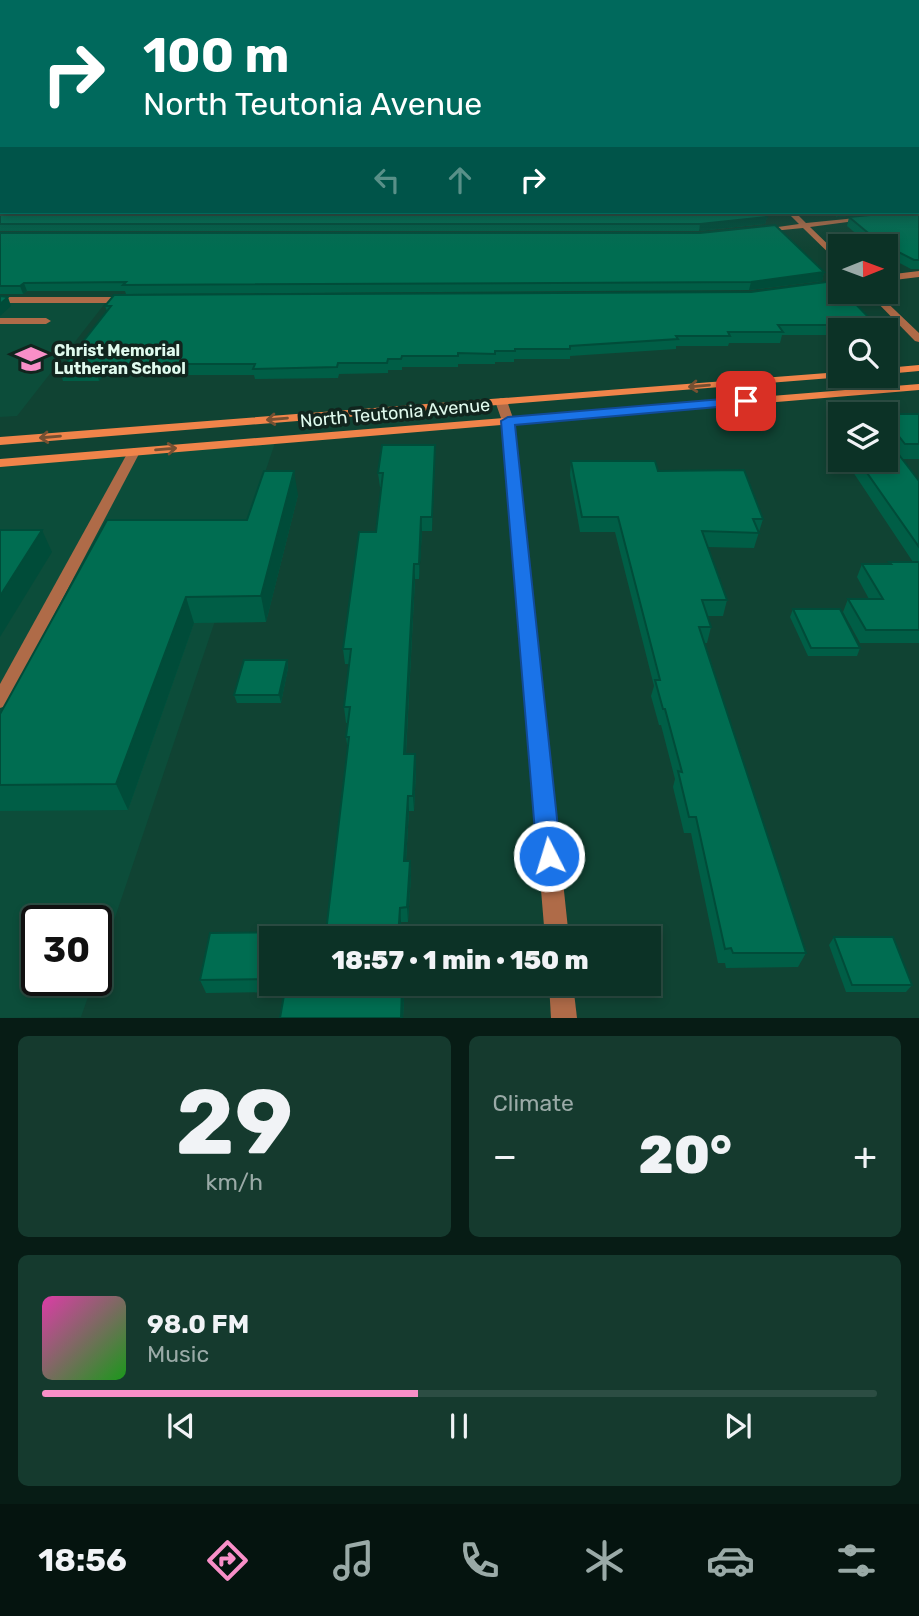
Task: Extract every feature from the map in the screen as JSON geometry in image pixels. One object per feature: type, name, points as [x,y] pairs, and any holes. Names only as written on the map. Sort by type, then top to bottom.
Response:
[{"type":"main road","points":[[898,370],[919,368]]},
{"type":"main road","name":"North Teutonia Avenue","points":[[0,441],[828,376]]},
{"type":"main road","name":"North Teutonia Avenue","points":[[0,463],[919,387]]},
{"type":"street","points":[[792,214],[828,249]]},
{"type":"street","points":[[745,232],[879,218]]},
{"type":"street","points":[[898,277],[919,274]]},
{"type":"street","points":[[0,300],[139,300]]},
{"type":"street","points":[[883,304],[919,339]]},
{"type":"street","points":[[0,321],[46,321]]},
{"type":"street","points":[[501,401],[508,421],[556,926]]},
{"type":"street","points":[[0,701],[134,452]]},
{"type":"street","points":[[562,996],[564,1017]]},
{"type":"shaded area","name":"Christ Memorial Lutheran School","points":[[106,302],[17,416],[0,417],[0,303]]},
{"type":"shaded area","points":[[276,440],[112,927],[112,905],[21,905],[21,996],[88,996],[81,1017],[0,1018],[0,463]]},
{"type":"building","points":[[0,214],[765,214],[767,217],[700,224],[0,224]]},
{"type":"building","points":[[919,214],[919,260],[898,252],[898,234],[869,234],[849,217]]},
{"type":"building","points":[[775,225],[824,272],[751,282],[123,285],[126,282],[24,283],[20,286],[0,286],[0,233],[700,233]]},
{"type":"building","points":[[828,282],[828,304],[856,304],[869,318],[828,318],[828,325],[778,325],[783,332],[728,332],[730,336],[676,336],[678,339],[570,346],[570,349],[515,349],[495,351],[495,354],[402,356],[401,359],[388,359],[387,363],[338,363],[337,367],[253,369],[255,364],[143,364],[60,371],[111,306],[105,306],[114,295],[751,292]]},
{"type":"building","points":[[0,296],[8,297],[0,304]]},
{"type":"building","points":[[898,414],[919,414],[919,444],[905,444],[898,435]]},
{"type":"building","points":[[382,445],[435,445],[432,517],[421,517],[419,564],[414,564],[404,754],[415,754],[413,796],[408,796],[404,861],[410,861],[407,907],[400,908],[399,926],[327,926],[349,737],[346,737],[350,707],[344,707],[351,649],[343,649],[359,532],[376,532],[383,473],[378,473]]},
{"type":"building","points":[[898,454],[919,481],[919,547],[866,472],[898,472]]},
{"type":"building","points":[[571,461],[655,461],[658,471],[744,470],[763,519],[753,519],[759,533],[702,531],[727,600],[702,600],[711,627],[699,627],[806,953],[733,953],[731,948],[725,949],[696,817],[689,817],[678,771],[682,772],[655,680],[660,680],[618,517],[582,517]]},
{"type":"building","points":[[264,471],[294,471],[261,596],[186,597],[116,784],[0,785],[0,714],[107,520],[247,520]]},
{"type":"building","points":[[0,530],[42,530],[0,596]]},
{"type":"building","points":[[889,562],[919,562],[919,630],[866,630],[848,599],[883,599],[862,564],[891,564]]},
{"type":"building","points":[[793,609],[840,609],[860,648],[811,648]]},
{"type":"building","points":[[244,660],[287,660],[279,695],[234,695]]},
{"type":"building","points":[[210,933],[259,933],[259,979],[200,980]]},
{"type":"building","points":[[834,937],[893,937],[912,985],[852,985]]},
{"type":"building","points":[[284,996],[402,996],[401,1018],[280,1018]]},
{"type":"place","name":"Christ Memorial Lutheran School","points":[[31,359]]},
{"type":"route","points":[[549,856],[508,421],[746,401]]}]
